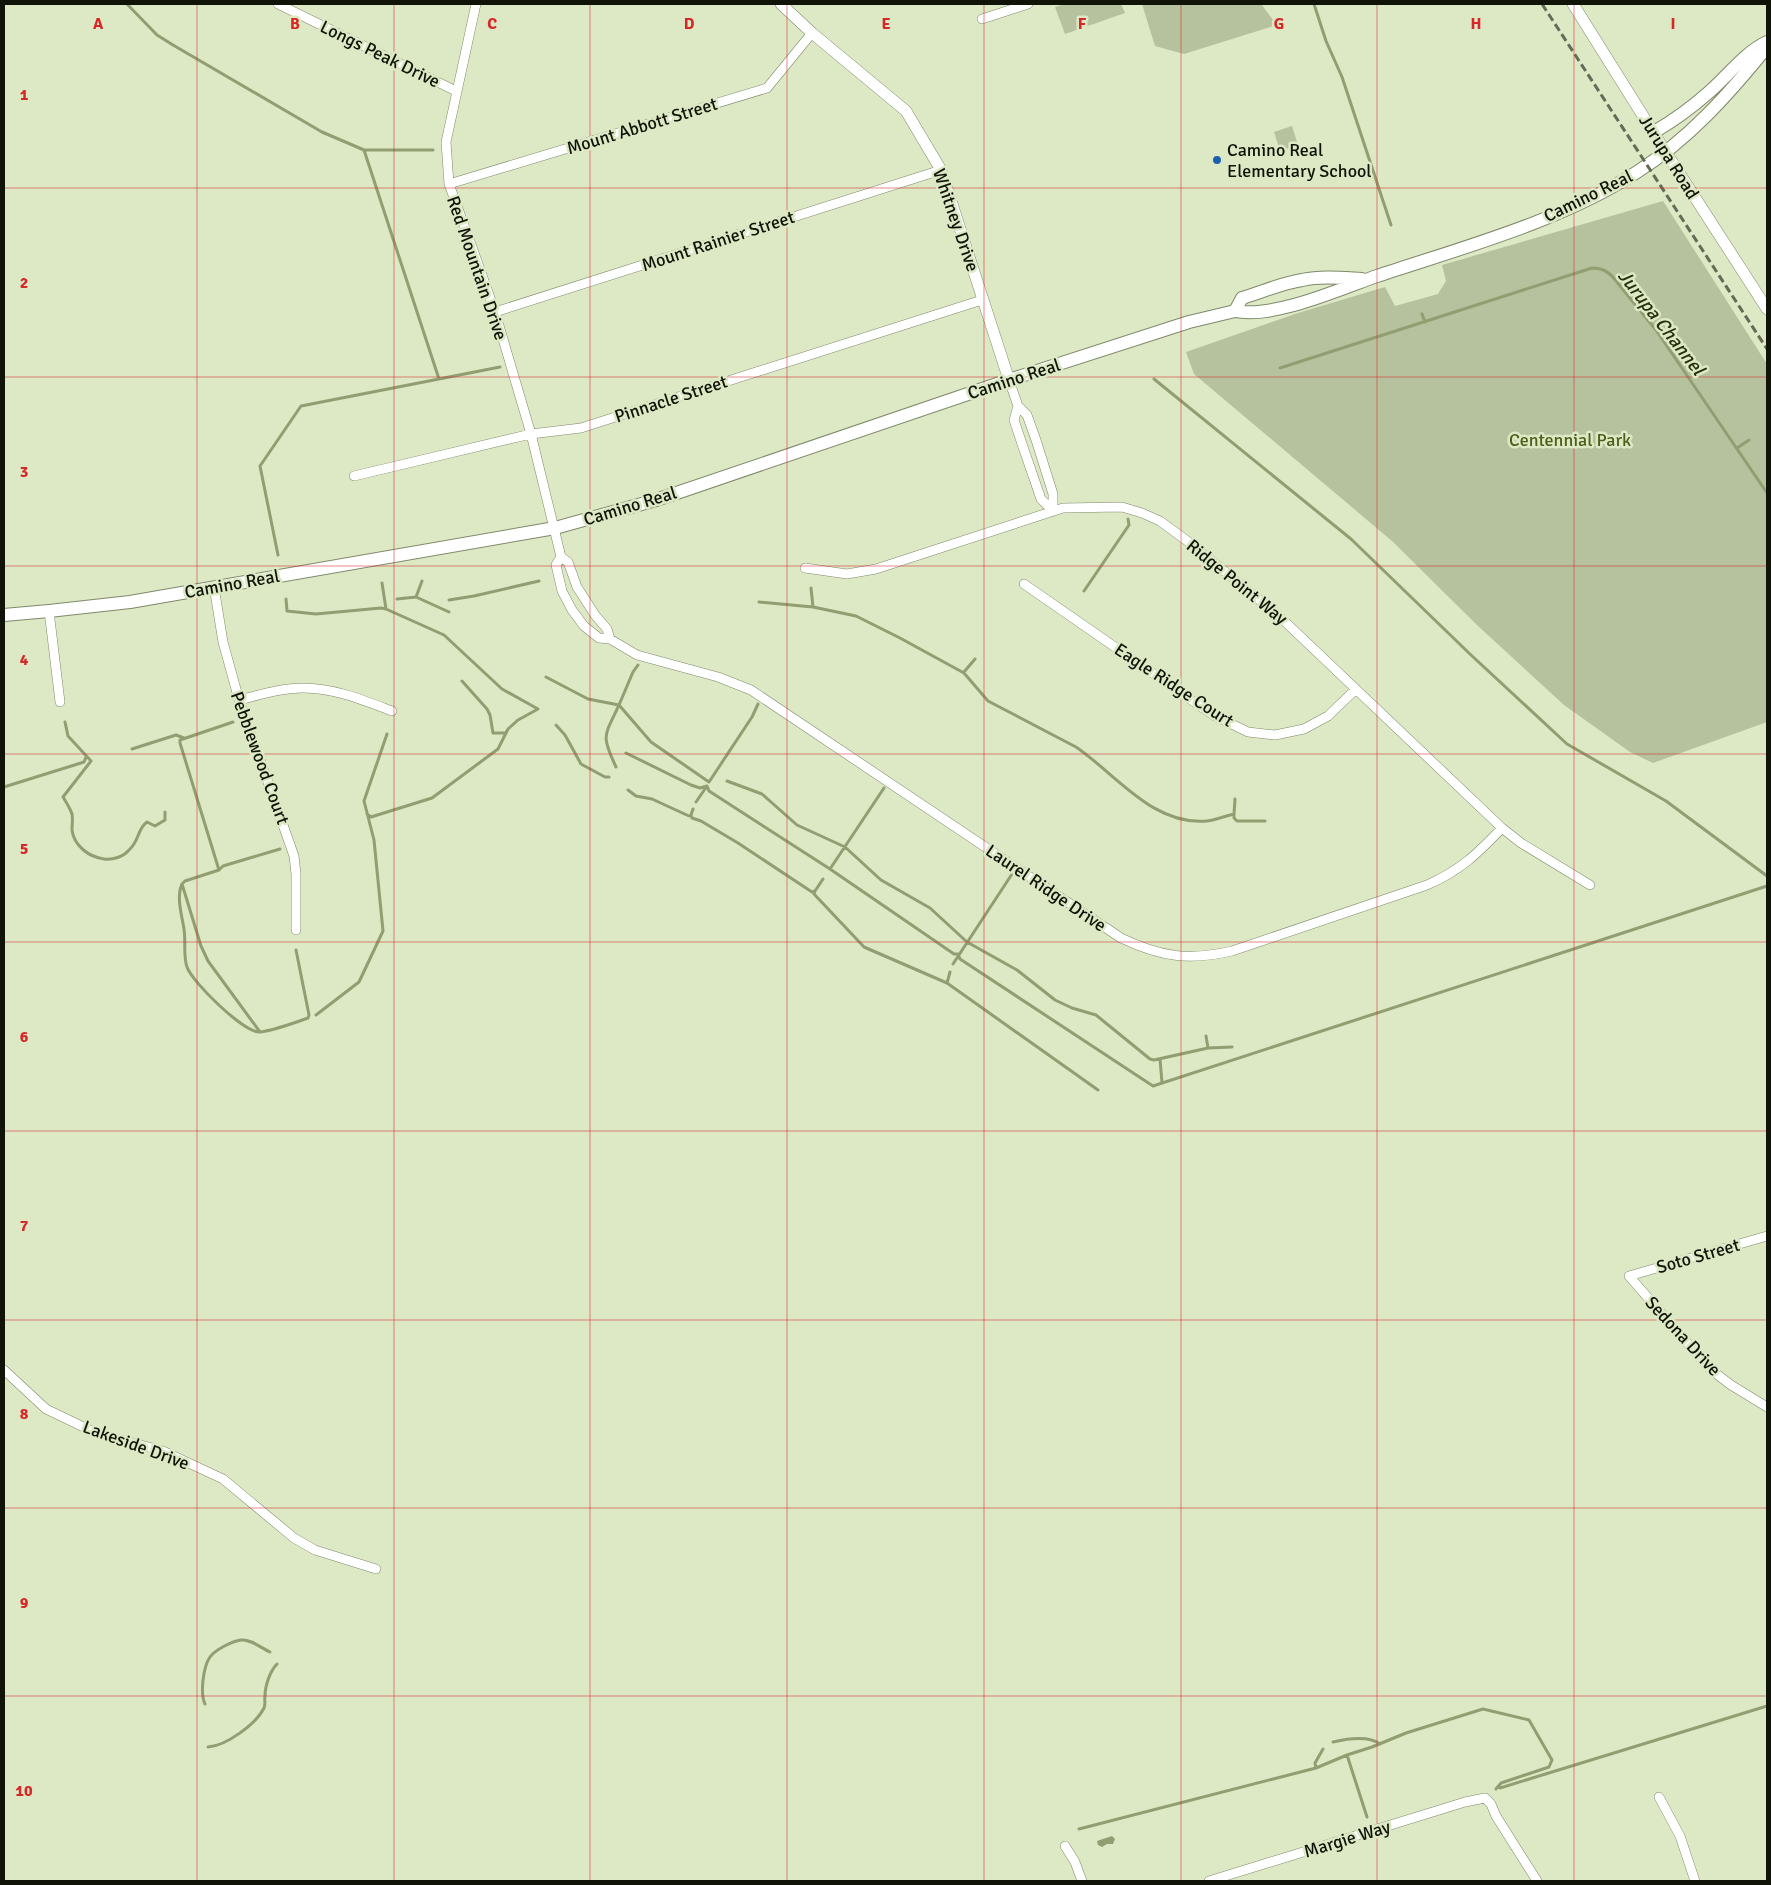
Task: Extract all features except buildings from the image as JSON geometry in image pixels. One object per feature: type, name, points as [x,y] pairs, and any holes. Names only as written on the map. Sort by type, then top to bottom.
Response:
[{"type":"main road","points":[[1654,132],[1707,94],[1754,48],[1767,42]]},
{"type":"main road","name":"Camino Real","points":[[4,614],[130,602],[555,528],[656,500],[1008,380],[1188,322],[1234,311],[1267,310],[1323,296],[1528,225],[1612,188],[1639,171],[1703,120],[1723,100],[1767,47]]},
{"type":"main road","name":"Camino Real","points":[[1234,311],[1242,298],[1304,279],[1340,278],[1367,280]]},
{"type":"street","name":"Longs Peak Drive","points":[[278,4],[456,91]]},
{"type":"street","name":"Red Mountain Drive","points":[[476,4],[446,142],[449,184],[494,312],[531,434],[555,528]]},
{"type":"street","name":"Whitney Drive","points":[[781,4],[812,33],[906,111],[941,170],[1008,380],[1018,406],[1027,414],[1036,440],[1053,494],[1053,511]]},
{"type":"street","points":[[982,18],[1028,4]]},
{"type":"street","name":"Jurupa Road","points":[[1573,4],[1767,309]]},
{"type":"street","name":"Mount Abbott Street","points":[[449,184],[767,88],[812,33]]},
{"type":"street","name":"Mount Rainier Street","points":[[494,312],[941,170]]},
{"type":"street","name":"Pinnacle Street","points":[[354,476],[531,434],[581,428],[982,300]]},
{"type":"street","name":"Whitney Drive","points":[[1018,406],[1014,420],[1041,499],[1053,511]]},
{"type":"street","points":[[1022,444],[1036,440]]},
{"type":"street","name":"Ridge Point Way","points":[[805,568],[846,574],[876,570],[1053,511],[1077,507],[1122,507],[1142,513],[1160,521],[1235,579],[1280,617],[1502,828],[1521,843],[1590,885]]},
{"type":"street","name":"Laurel Ridge Drive","points":[[555,528],[561,557],[568,562],[577,587],[589,607],[607,629],[610,639]]},
{"type":"street","name":"Laurel Ridge Drive","points":[[561,557],[556,564],[566,601],[578,619],[600,638],[610,639],[637,656],[718,677],[751,690],[1121,938],[1143,949],[1166,954],[1208,956],[1232,951],[1427,885],[1448,876],[1466,864],[1502,828]]},
{"type":"street","name":"Eagle Ridge Court","points":[[1024,584],[1213,715],[1248,732],[1275,735],[1304,729],[1328,716],[1356,689]]},
{"type":"street","name":"Pebblewood Court","points":[[214,587],[223,642],[239,700],[294,856],[296,874],[296,930]]},
{"type":"street","points":[[578,619],[589,607]]},
{"type":"street","points":[[49,611],[60,702]]},
{"type":"street","points":[[239,700],[280,690],[323,689],[347,694],[392,711]]},
{"type":"street","name":"Soto Street","points":[[1629,1276],[1767,1236]]},
{"type":"street","name":"Sedona Drive","points":[[1629,1276],[1710,1368],[1730,1385],[1767,1407]]},
{"type":"street","name":"Lakeside Drive","points":[[4,1370],[46,1409],[96,1433],[163,1451],[223,1479],[294,1538],[315,1550],[376,1569]]},
{"type":"street","points":[[1659,1797],[1680,1836],[1695,1881]]},
{"type":"street","name":"Margie Way","points":[[1209,1881],[1465,1802],[1485,1798],[1491,1804],[1496,1816],[1537,1881]]},
{"type":"street","points":[[1065,1846],[1075,1862],[1082,1881]]},
{"type":"green space","points":[[1065,4],[1121,4],[1125,13],[1065,34],[1055,7]]},
{"type":"green space","points":[[1142,4],[1261,4],[1277,25],[1184,54],[1155,46]]},
{"type":"green space","points":[[1292,126],[1298,145],[1280,151],[1274,132]]},
{"type":"green space","name":"Centennial Park","points":[[1663,201],[1767,364],[1767,722],[1653,763],[1630,752],[1564,705],[1478,626],[1392,541],[1194,374],[1186,352],[1298,313],[1385,287],[1395,306],[1438,294],[1446,281],[1442,265]]},
{"type":"shaded area","points":[[1112,1836],[1115,1839],[1113,1844],[1107,1844],[1102,1847],[1098,1845],[1097,1841]]},
{"type":"waterway","points":[[127,4],[157,35],[322,132],[364,150],[433,150]]},
{"type":"waterway","name":"Jurupa Channel","points":[[1314,4],[1326,41],[1342,77],[1391,225]]},
{"type":"waterway","points":[[364,150],[439,379],[500,367]]},
{"type":"waterway","name":"Jurupa Channel","points":[[1280,368],[1592,268],[1600,269],[1612,276],[1656,330],[1767,493]]},
{"type":"waterway","name":"Jurupa Channel","points":[[1422,314],[1425,322]]},
{"type":"waterway","points":[[278,555],[260,466],[301,406],[439,379]]},
{"type":"waterway","points":[[1154,379],[1351,539],[1471,655],[1567,744],[1666,801],[1767,876]]},
{"type":"waterway","name":"Jurupa Channel","points":[[1737,448],[1749,440]]},
{"type":"waterway","points":[[1084,591],[1129,525],[1128,519]]},
{"type":"waterway","points":[[422,581],[416,597],[449,612]]},
{"type":"waterway","points":[[449,600],[539,581]]},
{"type":"waterway","points":[[382,583],[386,609]]},
{"type":"waterway","points":[[759,602],[813,607],[811,588]]},
{"type":"waterway","points":[[397,599],[416,597]]},
{"type":"waterway","points":[[286,599],[287,611],[316,614],[386,609],[444,635],[502,689],[538,709],[518,720],[508,729],[498,749],[432,798],[371,817],[367,814]]},
{"type":"waterway","points":[[813,607],[856,616],[964,673],[988,701],[1076,747],[1121,784],[1153,807],[1170,815],[1188,820],[1207,821],[1234,814],[1234,818],[1237,821],[1265,821]]},
{"type":"waterway","points":[[964,672],[975,659]]},
{"type":"waterway","points":[[546,677],[588,699],[619,705],[633,672],[638,665]]},
{"type":"waterway","points":[[462,681],[487,709],[493,733],[505,733]]},
{"type":"waterway","points":[[616,767],[606,742],[606,736],[619,705],[651,742],[709,782],[752,717],[758,704]]},
{"type":"waterway","points":[[65,722],[68,736],[91,761],[63,797],[72,814],[73,836],[83,850],[93,856],[104,859],[121,856],[133,846],[144,825],[147,822],[155,826],[165,820],[165,812]]},
{"type":"waterway","points":[[233,722],[180,740],[219,870],[185,881],[182,884],[201,946],[208,961],[260,1032]]},
{"type":"waterway","points":[[556,725],[565,735],[581,764],[605,777],[609,777]]},
{"type":"waterway","points":[[316,1015],[359,982],[383,931],[374,840],[364,801],[387,734]]},
{"type":"waterway","points":[[132,749],[176,735],[184,738]]},
{"type":"waterway","points":[[626,753],[691,785],[700,788],[707,786]]},
{"type":"waterway","points":[[4,787],[84,762],[86,757]]},
{"type":"waterway","points":[[727,781],[762,794],[797,825],[845,847],[881,880],[930,908],[967,942],[1017,970],[1055,1000],[1072,1008],[1096,1015],[1150,1059],[1154,1060],[1208,1048],[1232,1047]]},
{"type":"waterway","points":[[696,802],[707,786],[709,791],[830,869],[954,954],[958,954],[960,959],[1153,1086],[1767,886]]},
{"type":"waterway","points":[[830,869],[884,788]]},
{"type":"waterway","points":[[628,790],[636,796],[652,799],[689,816],[693,809]]},
{"type":"waterway","points":[[1234,814],[1235,799]]},
{"type":"waterway","points":[[691,815],[692,818],[701,821],[738,843],[812,892],[815,891],[823,879]]},
{"type":"waterway","points":[[219,870],[223,866],[280,849]]},
{"type":"waterway","points":[[953,964],[1012,874]]},
{"type":"waterway","points":[[182,884],[179,901],[184,929],[187,967],[198,984],[219,1006],[252,1030],[265,1031],[308,1018],[309,1015],[296,950]]},
{"type":"waterway","points":[[815,891],[814,894],[864,947],[947,983],[1098,1090]]},
{"type":"waterway","points":[[947,983],[950,972]]},
{"type":"waterway","points":[[1206,1036],[1208,1048]]},
{"type":"waterway","points":[[1160,1059],[1162,1083]]},
{"type":"waterway","points":[[205,1704],[203,1700],[204,1674],[210,1657],[216,1652],[229,1644],[241,1640],[252,1642],[270,1652]]},
{"type":"waterway","points":[[208,1747],[223,1743],[240,1733],[260,1714],[265,1706],[265,1692],[268,1679],[277,1664]]},
{"type":"waterway","points":[[1500,1788],[1767,1706]]},
{"type":"waterway","points":[[1367,1817],[1347,1755],[1406,1733],[1483,1709],[1529,1720],[1552,1760],[1549,1767],[1501,1783],[1496,1789]]},
{"type":"waterway","points":[[1333,1742],[1350,1739],[1369,1739],[1380,1744]]},
{"type":"waterway","points":[[1316,1768],[1315,1763],[1323,1749]]},
{"type":"waterway","points":[[1079,1829],[1316,1768],[1347,1755]]},
{"type":"railway","points":[[1542,4],[1767,349]]},
{"type":"place","name":"Camino Real Elementary School","points":[[1217,160]]}]
